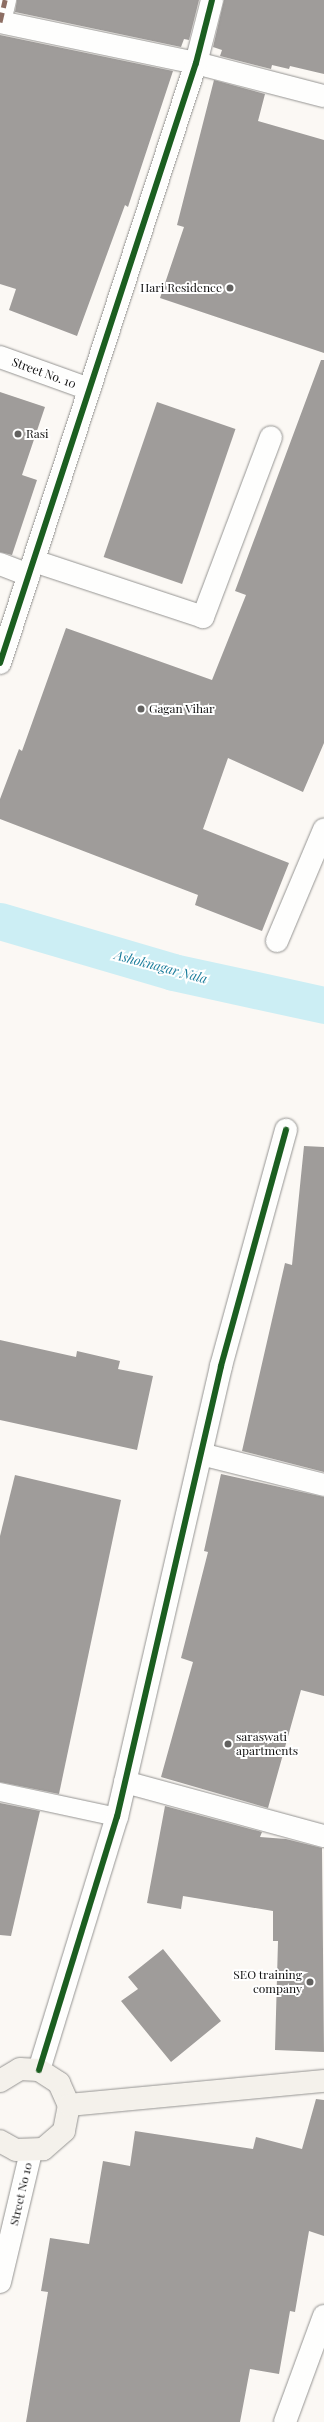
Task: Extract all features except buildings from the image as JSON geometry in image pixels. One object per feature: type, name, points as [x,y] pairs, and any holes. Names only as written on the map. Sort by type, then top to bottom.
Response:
[{"type":"main road","points":[[0,2141],[16,2150],[31,2152],[55,2142],[64,2131],[69,2105],[59,2083],[39,2070],[20,2069],[1,2078]]},
{"type":"main road","points":[[69,2105],[324,2081]]},
{"type":"street","points":[[5,0],[0,22],[196,63],[324,96]]},
{"type":"street","points":[[0,663],[196,63],[212,0]]},
{"type":"street","name":"Street No. 10","points":[[0,357],[89,389]]},
{"type":"street","points":[[1,569],[31,568],[203,617],[271,437]]},
{"type":"street","points":[[277,941],[324,830]]},
{"type":"street","points":[[39,2070],[117,1816],[201,1454],[286,1130]]},
{"type":"street","points":[[201,1454],[324,1485]]},
{"type":"street","points":[[125,1782],[324,1836]]},
{"type":"street","name":"Street No 10","points":[[0,2282],[31,2152]]},
{"type":"street","points":[[285,2422],[324,2316]]},
{"type":"lane","points":[[0,1792],[117,1816]]},
{"type":"waterway","name":"Ashoknagar Nala","points":[[0,921],[173,972],[324,1005]]},
{"type":"marked path","points":[[0,22],[5,0]]},
{"type":"cycle path","points":[[0,663],[196,63],[212,0]]},
{"type":"cycle path","points":[[39,2070],[117,1817],[221,1366],[286,1130]]},
{"type":"place","name":"Hari Residence","points":[[230,288]]},
{"type":"place","name":"Rasi","points":[[18,434]]},
{"type":"place","name":"Gagan Vihar","points":[[141,709]]},
{"type":"place","name":"saraswati apartments","points":[[228,1744]]},
{"type":"place","name":"SEO training company","points":[[310,1982]]}]
